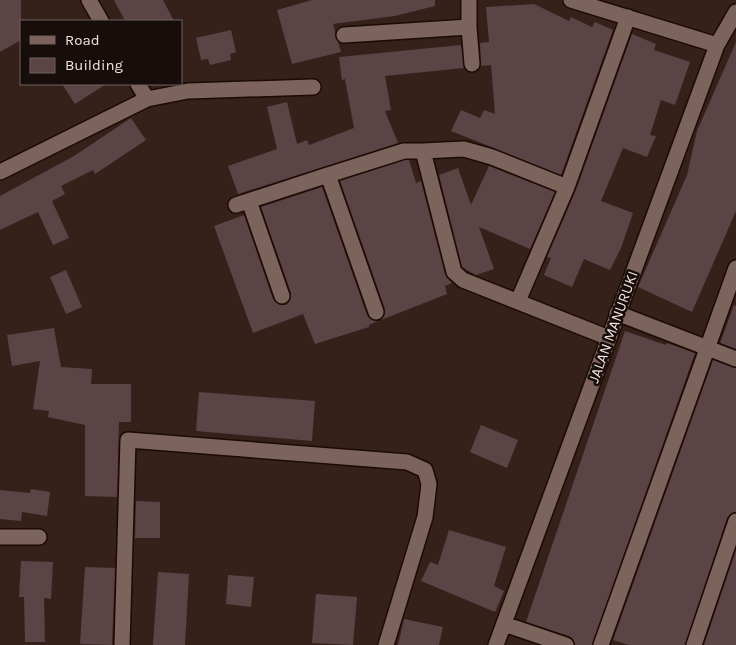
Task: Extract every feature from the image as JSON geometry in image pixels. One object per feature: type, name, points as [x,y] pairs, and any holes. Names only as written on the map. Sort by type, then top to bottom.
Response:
[{"type":"street","points":[[89,0],[100,20]]},
{"type":"street","points":[[470,0],[469,27],[472,64]]},
{"type":"street","points":[[572,0],[717,45]]},
{"type":"street","name":"JALAN MANURUKI","points":[[496,645],[717,45],[736,12]]},
{"type":"street","points":[[518,301],[566,187],[628,17]]},
{"type":"street","points":[[344,35],[469,27]]},
{"type":"street","points":[[139,85],[147,100]]},
{"type":"street","points":[[0,172],[147,100],[188,91],[313,87]]},
{"type":"street","points":[[282,296],[242,203],[404,151],[423,150],[464,149],[492,157],[566,187]]},
{"type":"street","points":[[423,150],[454,272],[463,280],[610,338]]},
{"type":"street","points":[[328,176],[376,312]]},
{"type":"street","points":[[601,645],[736,268]]},
{"type":"street","points":[[617,314],[736,359]]},
{"type":"street","points":[[122,645],[128,440],[407,462],[425,470],[430,484],[426,518],[386,645]]},
{"type":"street","points":[[694,645],[736,522]]},
{"type":"street","points":[[0,537],[40,537]]},
{"type":"street","points":[[504,624],[566,645]]},
{"type":"building","points":[[0,0],[21,0],[20,41],[0,52]]},
{"type":"building","points":[[114,0],[163,0],[173,20],[124,20]]},
{"type":"building","points":[[312,0],[435,0],[435,6],[395,16],[333,24],[341,52],[292,64],[277,10]]},
{"type":"building","points":[[534,4],[569,21],[571,17],[592,27],[595,22],[613,30],[561,175],[451,131],[461,110],[480,118],[484,110],[495,114],[491,65],[481,66],[480,43],[489,42],[486,7]]},
{"type":"building","points":[[231,30],[236,52],[230,54],[231,60],[210,65],[208,59],[201,60],[196,38]]},
{"type":"building","points":[[632,34],[656,44],[654,50],[690,62],[675,105],[661,100],[650,135],[656,136],[647,157],[623,148],[601,201],[633,213],[621,248],[610,270],[584,259],[572,287],[544,275],[551,258],[547,257],[576,190]]},
{"type":"building","points":[[736,42],[736,211],[692,312],[638,287],[687,175],[697,131]]},
{"type":"building","points":[[461,45],[464,68],[385,76],[391,110],[385,111],[398,143],[238,194],[228,166],[277,149],[267,107],[287,102],[297,144],[307,140],[309,145],[354,128],[345,79],[342,80],[339,57]]},
{"type":"building","points":[[63,85],[104,85],[75,104]]},
{"type":"building","points":[[131,118],[146,140],[95,174],[93,170],[61,186],[65,194],[52,201],[69,238],[53,245],[38,212],[0,230],[0,196],[74,156]]},
{"type":"building","points":[[409,160],[416,183],[421,181],[445,274],[452,283],[445,286],[447,294],[381,320],[385,314],[385,309],[340,181]]},
{"type":"building","points":[[489,166],[555,192],[530,249],[479,227],[494,269],[476,275],[462,267],[439,175],[458,168],[471,205]]},
{"type":"building","points":[[322,187],[367,315],[370,319],[378,321],[369,325],[369,327],[315,344],[303,314],[253,333],[214,226],[244,215],[273,299],[280,305],[286,305],[291,298],[291,293],[261,207]]},
{"type":"building","points":[[66,270],[82,307],[66,314],[50,277]]},
{"type":"building","points":[[734,305],[736,306],[736,349],[720,343]]},
{"type":"building","points":[[54,328],[61,367],[92,369],[91,384],[131,384],[131,422],[119,422],[117,497],[85,496],[85,425],[48,417],[49,411],[33,409],[40,361],[12,366],[7,335]]},
{"type":"building","points":[[625,331],[695,353],[592,645],[575,645],[573,639],[569,636],[526,622]]},
{"type":"building","points":[[713,360],[736,368],[736,512],[730,514],[727,518],[685,645],[629,645],[613,640]]},
{"type":"building","points":[[199,392],[315,401],[312,441],[196,431]]},
{"type":"building","points":[[481,425],[518,440],[507,468],[470,452]]},
{"type":"building","points":[[31,489],[50,492],[47,516],[22,512],[21,521],[0,519],[0,490],[30,493]]},
{"type":"building","points":[[136,501],[160,502],[160,538],[135,538]]},
{"type":"building","points":[[449,530],[506,547],[494,586],[504,591],[495,612],[421,581],[430,562],[438,565]]},
{"type":"building","points":[[736,550],[736,645],[704,645]]},
{"type":"building","points":[[21,561],[53,562],[51,599],[44,598],[45,642],[25,642],[24,597],[19,597]]},
{"type":"building","points":[[85,567],[115,568],[112,645],[80,644]]},
{"type":"building","points":[[158,572],[189,574],[185,645],[153,645]]},
{"type":"building","points":[[228,575],[254,577],[251,607],[226,604]]},
{"type":"building","points":[[316,594],[357,597],[353,645],[312,643]]},
{"type":"building","points":[[404,619],[443,627],[439,645],[398,645]]}]
